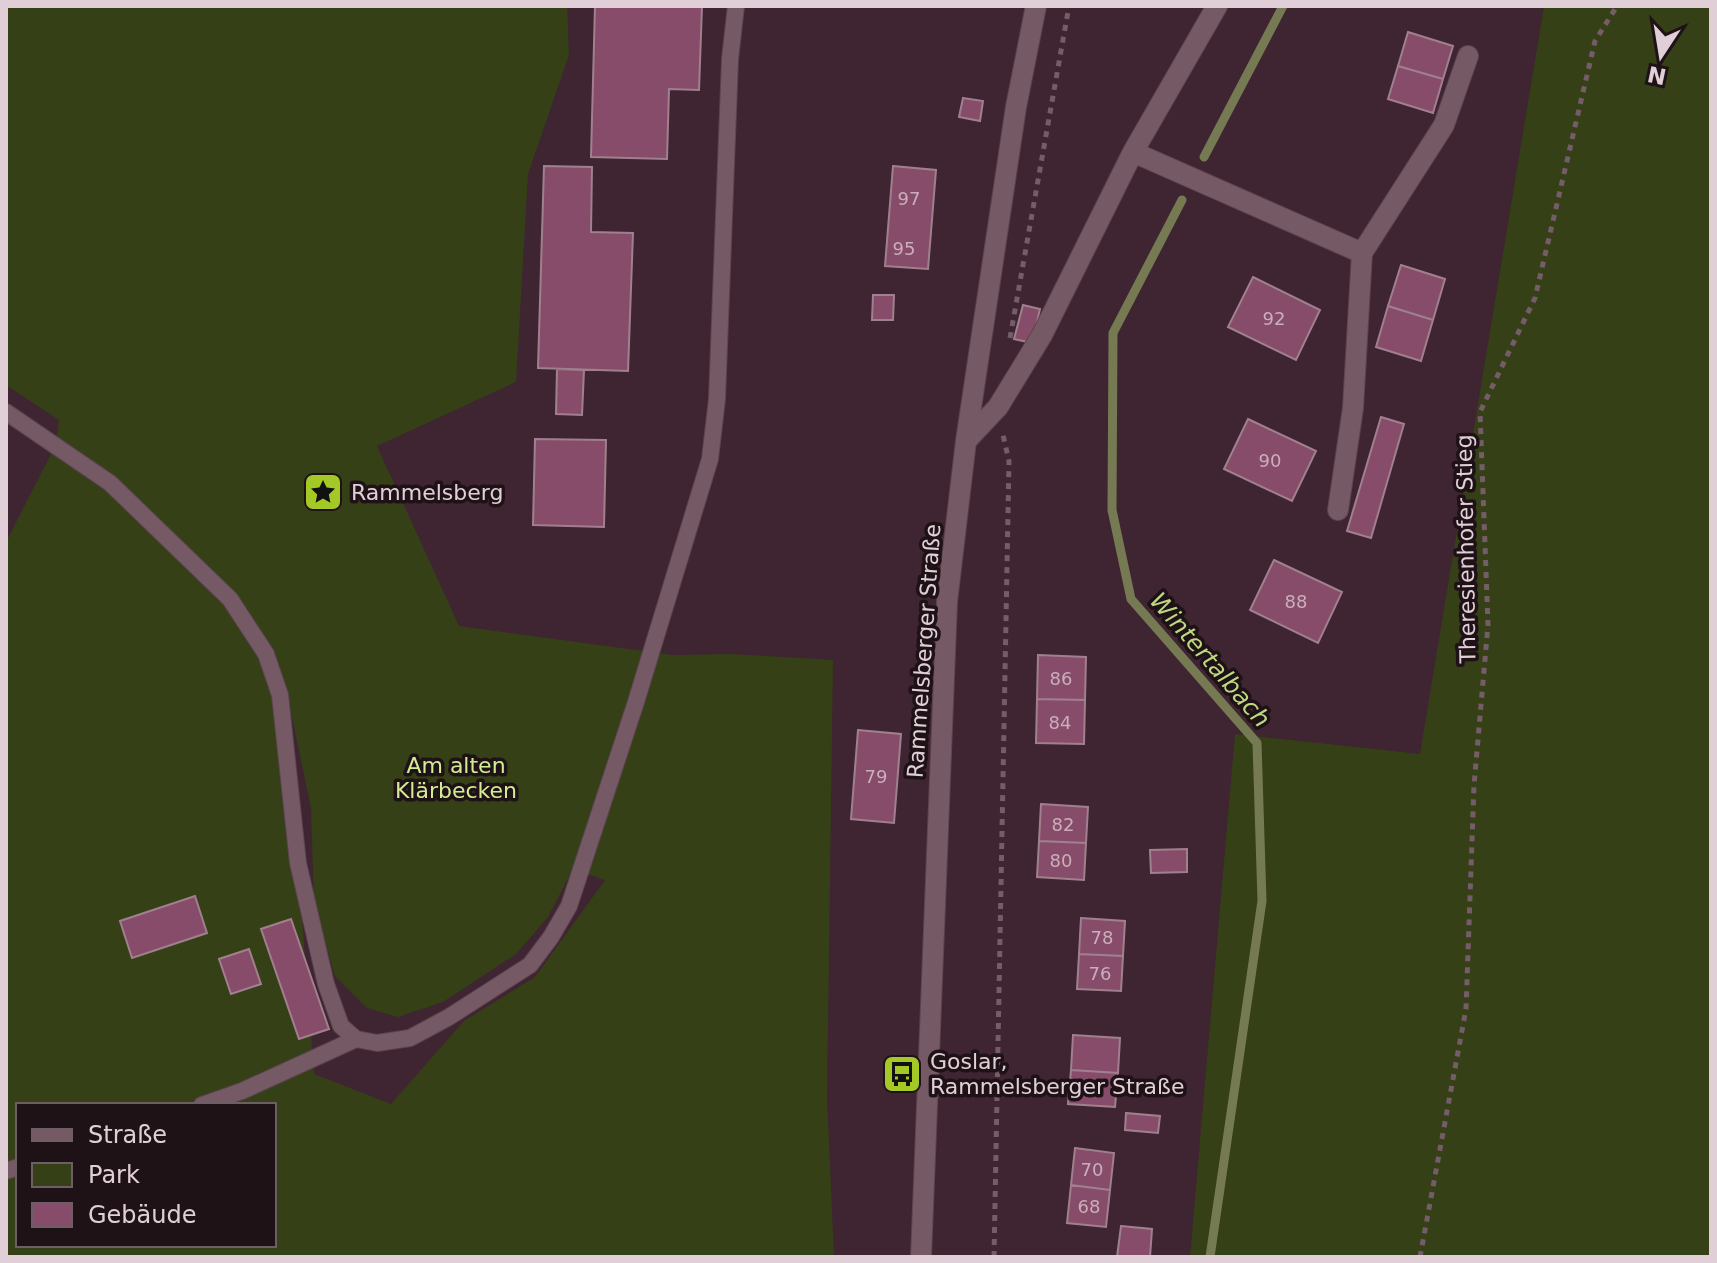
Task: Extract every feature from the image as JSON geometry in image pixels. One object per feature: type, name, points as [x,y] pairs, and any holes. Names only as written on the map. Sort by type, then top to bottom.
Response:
[{"type":"street","name":"Rammelsberger Straße","points":[[921,1257],[947,602],[966,441],[1016,107],[1036,6]]},
{"type":"street","points":[[966,441],[998,407],[1042,335],[1133,152],[1217,6]]},
{"type":"street","points":[[1338,510],[1353,408],[1362,253],[1444,125],[1468,56]]},
{"type":"street","points":[[1133,152],[1362,253]]},
{"type":"lane","points":[[6,412],[110,483],[230,599],[266,654],[280,695],[298,863],[326,984],[341,1026],[356,1039],[377,1043],[410,1038],[449,1017],[530,965],[569,906],[636,702],[710,459],[717,399],[730,59],[736,6]]},
{"type":"lane","points":[[208,1103],[242,1091],[356,1039]]},
{"type":"path","points":[[1009,346],[1069,6]]},
{"type":"path","name":"Theresienhofer Stieg","points":[[1420,1257],[1466,1009],[1474,785],[1488,625],[1480,412],[1535,298],[1595,41],[1617,6]]},
{"type":"path","points":[[994,1257],[1009,461],[998,407]]},
{"type":"green space","name":"Am alten Klärbecken","points":[[6,6],[567,6],[569,55],[528,174],[516,382],[377,446],[459,626],[673,655],[731,654],[833,660],[827,1097],[834,1257],[6,1257],[6,542],[56,444],[59,420],[6,385]],"holes":[[[283,674],[311,808],[314,904],[335,976],[367,1008],[398,1017],[443,1002],[516,954],[548,917],[573,869],[605,880],[535,977],[464,1021],[391,1104],[314,1074]]]},
{"type":"green space","points":[[1544,6],[1711,6],[1711,1257],[1190,1257],[1235,734],[1420,754]]},
{"type":"building","points":[[595,6],[702,6],[699,90],[669,89],[667,159],[591,157]]},
{"type":"building","points":[[1408,32],[1453,46],[1443,79],[1398,66]]},
{"type":"building","points":[[1398,66],[1443,79],[1433,113],[1388,99]]},
{"type":"building","points":[[963,98],[983,101],[980,121],[959,117]]},
{"type":"building","points":[[544,166],[592,167],[591,232],[633,233],[628,371],[538,368]]},
{"type":"building","points":[[893,166],[936,170],[928,269],[885,266]]},
{"type":"building","points":[[1401,265],[1445,279],[1433,320],[1388,306]]},
{"type":"building","points":[[1253,277],[1320,310],[1296,360],[1228,327]]},
{"type":"building","points":[[873,295],[894,295],[893,320],[872,320]]},
{"type":"building","points":[[1023,305],[1040,309],[1032,343],[1014,339]]},
{"type":"building","points":[[1388,306],[1433,320],[1421,361],[1376,347]]},
{"type":"building","points":[[557,369],[584,370],[582,415],[556,414]]},
{"type":"building","points":[[1381,417],[1404,424],[1371,538],[1347,531]]},
{"type":"building","points":[[1248,419],[1316,451],[1292,501],[1224,469]]},
{"type":"building","points":[[535,439],[606,440],[604,527],[533,525]]},
{"type":"building","points":[[1274,560],[1342,592],[1318,643],[1250,610]]},
{"type":"building","points":[[1038,655],[1086,657],[1085,700],[1037,699]]},
{"type":"building","points":[[1037,699],[1085,700],[1084,744],[1036,743]]},
{"type":"building","points":[[858,730],[901,734],[894,823],[851,819]]},
{"type":"building","points":[[1041,804],[1088,807],[1086,843],[1039,841]]},
{"type":"building","points":[[1039,841],[1086,843],[1084,880],[1037,877]]},
{"type":"building","points":[[1187,849],[1187,872],[1151,873],[1150,850]]},
{"type":"building","points":[[195,896],[207,933],[132,958],[120,921]]},
{"type":"building","points":[[1081,918],[1125,921],[1123,956],[1079,954]]},
{"type":"building","points":[[291,919],[329,1029],[299,1039],[261,929]]},
{"type":"building","points":[[249,949],[261,984],[231,994],[219,959]]},
{"type":"building","points":[[1079,954],[1123,956],[1121,991],[1077,989]]},
{"type":"building","points":[[1073,1035],[1120,1038],[1118,1073],[1071,1070]]},
{"type":"building","points":[[1071,1070],[1118,1073],[1115,1107],[1068,1104]]},
{"type":"building","points":[[1126,1113],[1160,1116],[1158,1133],[1125,1130]]},
{"type":"building","points":[[1075,1148],[1114,1153],[1110,1190],[1071,1185]]},
{"type":"building","points":[[1071,1185],[1110,1190],[1106,1227],[1067,1223]]},
{"type":"building","points":[[1121,1226],[1152,1229],[1150,1257],[1117,1257]]},
{"type":"waterway","name":"Wintertalbach","points":[[1204,157],[1283,6]]},
{"type":"waterway","name":"Wintertalbach","points":[[1182,200],[1113,333],[1112,510],[1131,599],[1257,743],[1262,901],[1210,1257]]},
{"type":"place","name":"Rammelsberg","points":[[323,492]]},
{"type":"place","name":"Goslar, Rammelsberger Straße","points":[[902,1074]]}]
